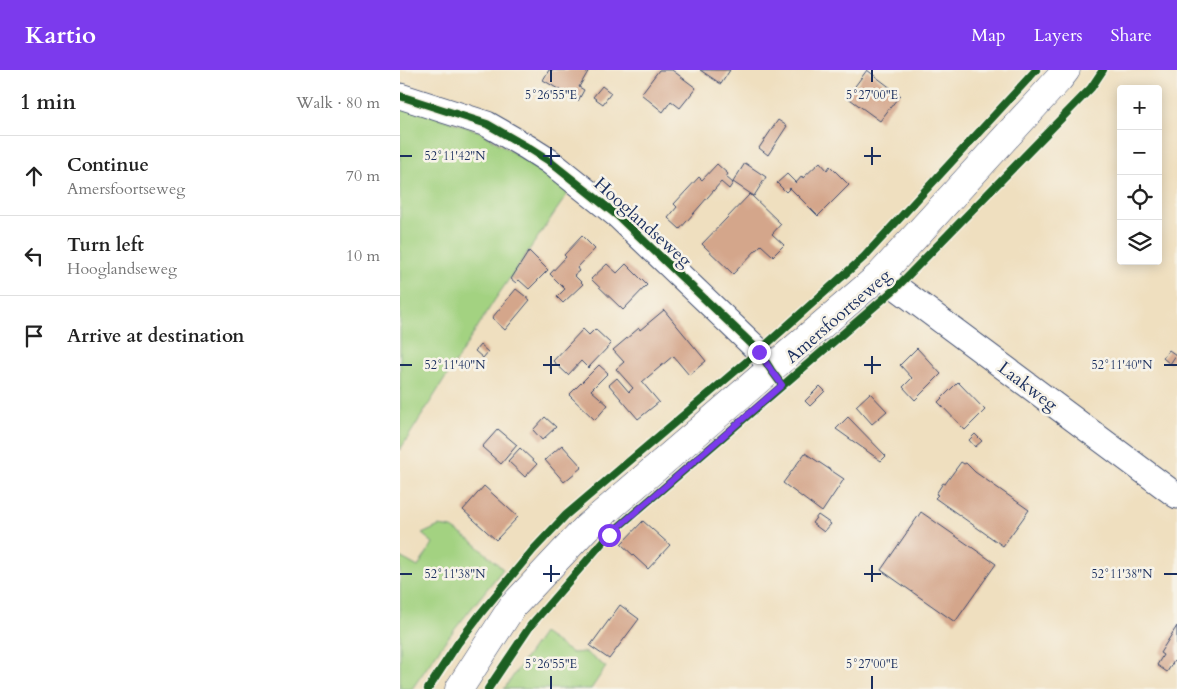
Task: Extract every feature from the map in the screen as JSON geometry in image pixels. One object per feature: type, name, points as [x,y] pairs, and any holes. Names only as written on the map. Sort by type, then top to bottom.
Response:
[{"type":"main road","name":"Amersfoortseweg","points":[[459,689],[512,607],[586,528],[880,275],[1066,70]]},
{"type":"street","name":"Hooglandseweg","points":[[400,96],[487,124],[549,161],[618,216],[759,352],[771,370]]},
{"type":"street","name":"Laakweg","points":[[880,275],[1177,496]]},
{"type":"green space","points":[[400,105],[479,131],[571,189],[494,301],[400,450]]},
{"type":"green space","points":[[439,526],[452,528],[473,542],[503,569],[443,644],[412,689],[400,689],[400,557],[418,567],[433,543],[422,534]]},
{"type":"green space","points":[[543,633],[572,653],[585,652],[606,667],[591,689],[504,689]]},
{"type":"building","points":[[549,70],[589,70],[579,87],[584,90],[578,101],[543,80]]},
{"type":"building","points":[[659,70],[672,70],[696,88],[680,108],[671,101],[663,112],[641,94]]},
{"type":"building","points":[[700,70],[730,70],[721,84]]},
{"type":"building","points":[[867,70],[900,95],[880,121],[847,97]]},
{"type":"building","points":[[602,86],[611,93],[603,104],[593,97]]},
{"type":"building","points":[[778,120],[787,126],[768,155],[759,148]]},
{"type":"building","points":[[820,162],[827,170],[830,166],[849,185],[818,216],[790,188],[786,192],[777,183],[787,174],[796,183]]},
{"type":"building","points":[[745,163],[766,177],[754,196],[733,182]]},
{"type":"building","points":[[717,164],[728,174],[726,177],[733,183],[729,189],[721,182],[680,229],[668,218],[677,207],[674,204],[699,177],[702,180]]},
{"type":"building","points":[[750,194],[781,224],[772,234],[784,245],[773,256],[761,245],[733,274],[702,244]]},
{"type":"building","points":[[582,236],[595,249],[577,268],[579,271],[574,275],[583,284],[563,303],[557,297],[565,289],[550,274],[566,257],[564,255]]},
{"type":"building","points":[[529,251],[548,270],[529,289],[519,280],[516,283],[511,279]]},
{"type":"building","points":[[607,264],[617,273],[626,264],[647,285],[623,310],[591,279]]},
{"type":"building","points":[[516,289],[530,300],[505,330],[492,318]]},
{"type":"building","points":[[664,310],[706,361],[689,375],[673,356],[642,382],[659,402],[638,419],[609,385],[617,378],[629,392],[633,388],[616,369],[624,362],[613,350]]},
{"type":"building","points":[[583,329],[589,335],[595,329],[611,344],[588,368],[581,361],[568,375],[553,361]]},
{"type":"building","points":[[480,345],[488,352],[483,358],[475,351]]},
{"type":"building","points":[[917,348],[941,374],[915,400],[903,387],[912,378],[900,365]]},
{"type":"building","points":[[1169,350],[1176,355],[1170,364],[1163,358]]},
{"type":"building","points":[[599,365],[608,373],[591,390],[608,405],[595,420],[569,395]]},
{"type":"building","points":[[958,382],[985,410],[965,430],[938,402]]},
{"type":"building","points":[[820,386],[825,391],[810,406],[805,401]]},
{"type":"building","points":[[870,393],[887,411],[872,424],[856,406]]},
{"type":"building","points":[[545,417],[556,427],[542,440],[533,430]]},
{"type":"building","points":[[848,417],[886,456],[881,461],[836,429]]},
{"type":"building","points":[[498,429],[517,445],[501,464],[482,447]]},
{"type":"building","points":[[975,434],[982,441],[975,447],[969,440]]},
{"type":"building","points":[[562,445],[582,467],[564,482],[545,460]]},
{"type":"building","points":[[520,448],[537,464],[525,477],[508,461]]},
{"type":"building","points":[[805,453],[844,479],[822,512],[783,483]]},
{"type":"building","points":[[961,462],[966,463],[975,472],[1029,510],[1003,546],[935,498],[943,483],[945,484]]},
{"type":"building","points":[[484,486],[518,517],[496,540],[463,510]]},
{"type":"building","points":[[921,512],[996,564],[955,622],[881,570]]},
{"type":"building","points":[[818,515],[831,524],[824,532],[812,523]]},
{"type":"building","points":[[643,521],[670,545],[648,569],[621,544]]},
{"type":"building","points":[[620,605],[639,619],[609,659],[590,646]]},
{"type":"building","points":[[1177,626],[1177,661],[1176,663],[1174,661],[1167,672],[1157,665],[1163,655],[1160,653]]},
{"type":"cycle path","points":[[428,689],[458,643],[481,613],[533,550],[566,515],[759,351],[864,257],[1036,70]]},
{"type":"cycle path","points":[[488,689],[531,625],[609,535],[896,288],[1091,88],[1103,70]]},
{"type":"cycle path","points":[[400,96],[487,124],[549,161],[618,216],[759,351],[782,385]]},
{"type":"route","points":[[609,535],[782,385],[759,352]]}]
